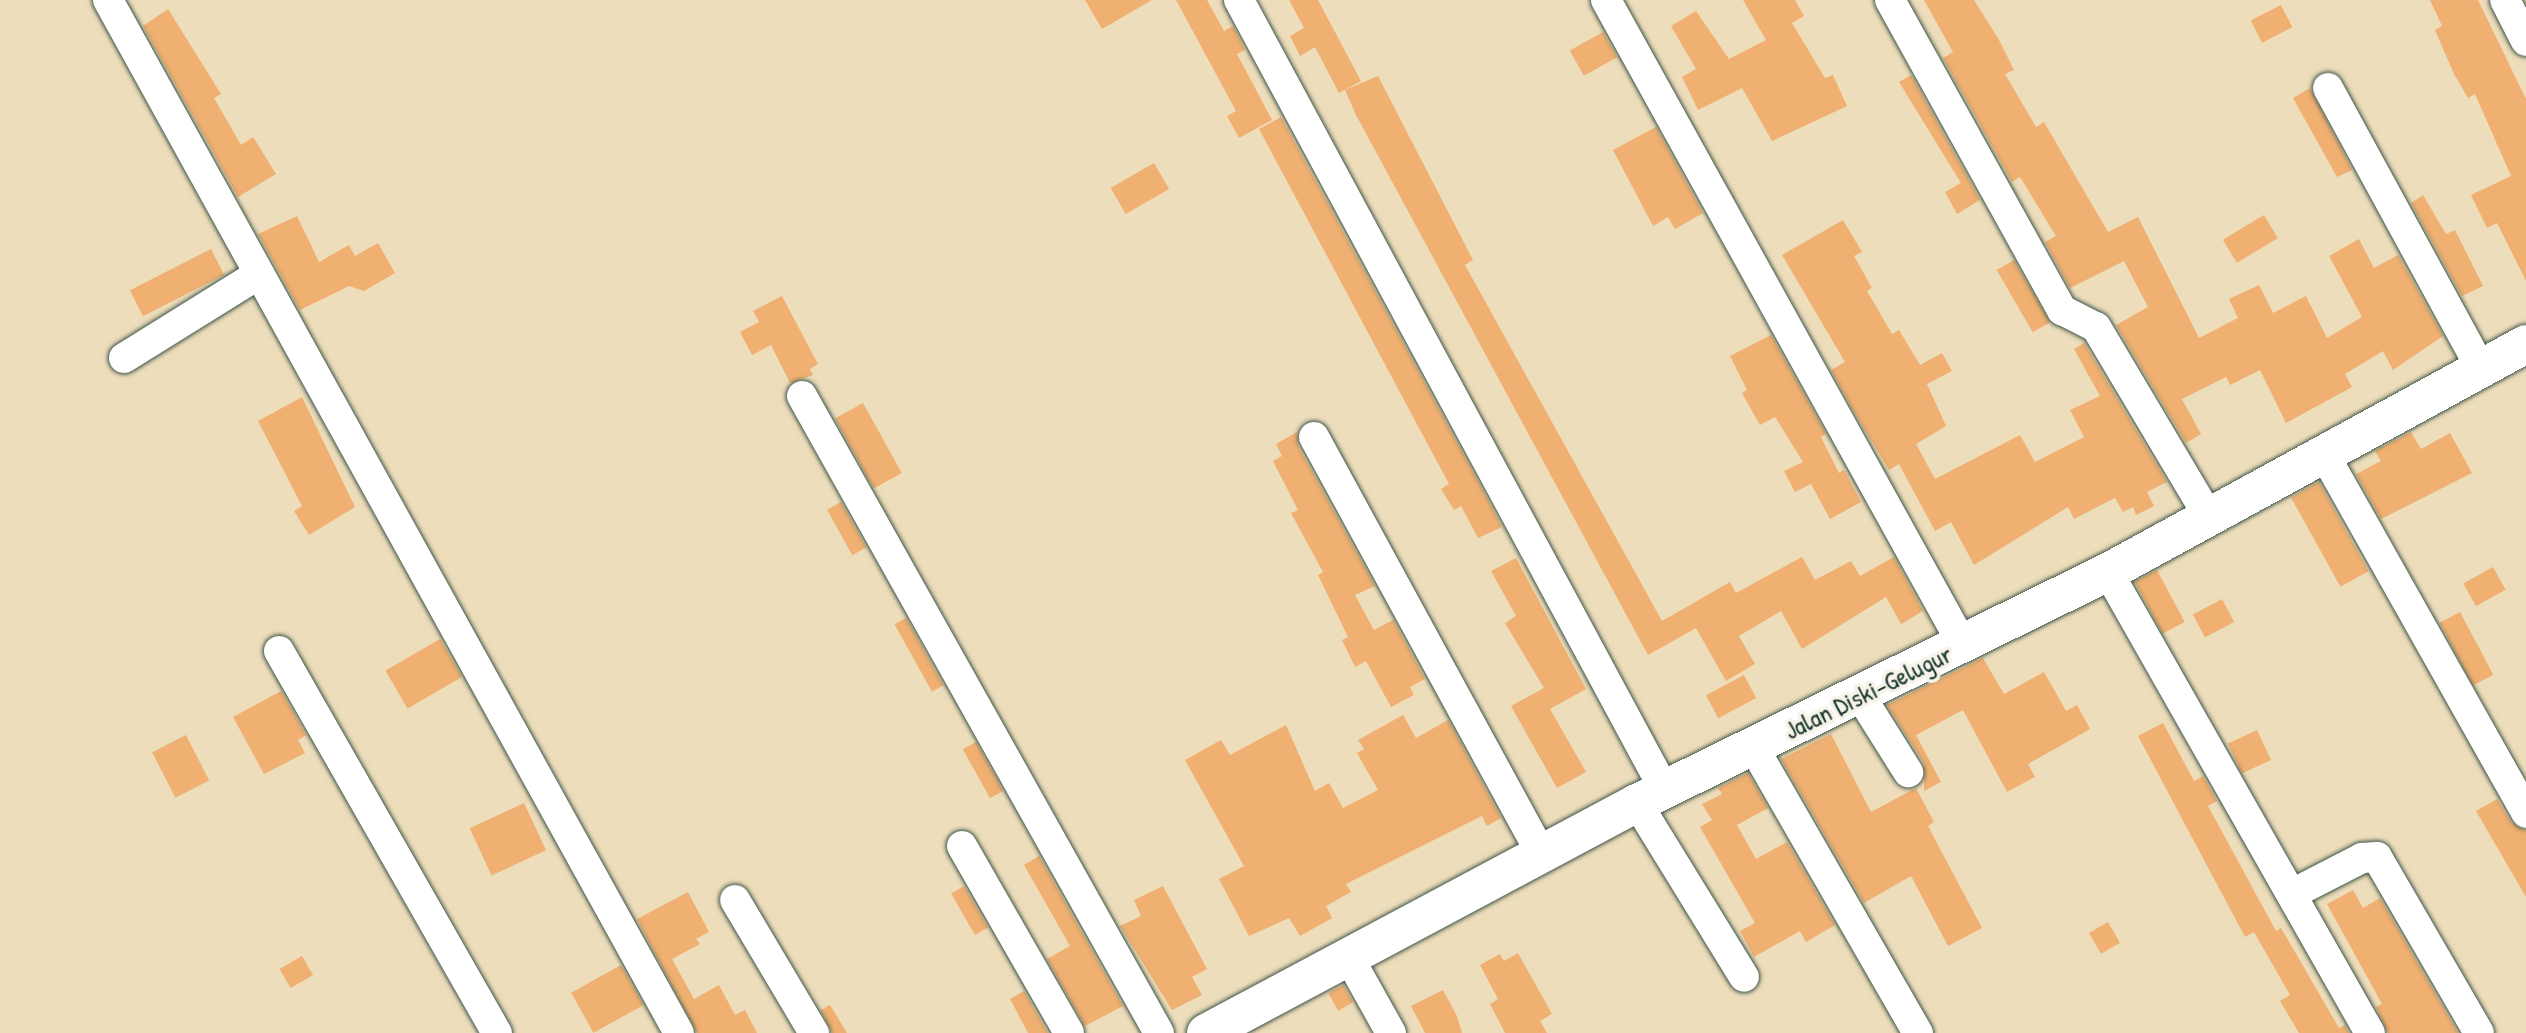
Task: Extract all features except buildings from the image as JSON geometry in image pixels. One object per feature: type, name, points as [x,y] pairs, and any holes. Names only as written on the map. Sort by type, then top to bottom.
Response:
[{"type":"main road","name":"Jalan Diski–Gelugur","points":[[1206,1033],[1651,797],[1861,697],[2108,572],[2526,344]]},
{"type":"street","points":[[108,0],[679,1033]]},
{"type":"street","points":[[1239,0],[1744,977]]},
{"type":"street","points":[[1606,0],[1963,645]]},
{"type":"street","points":[[1890,0],[2062,310],[2096,327],[2208,516]]},
{"type":"street","points":[[2505,0],[2526,41]]},
{"type":"street","points":[[2328,88],[2481,369]]},
{"type":"street","points":[[124,358],[259,274]]},
{"type":"street","points":[[802,396],[1159,1033]]},
{"type":"street","points":[[1314,437],[1541,854]]},
{"type":"street","points":[[2324,454],[2526,813]]},
{"type":"street","points":[[2108,572],[2370,1033]]},
{"type":"street","points":[[279,651],[497,1033]]},
{"type":"street","points":[[1861,697],[1908,772]]},
{"type":"street","points":[[1754,748],[1918,1033]]},
{"type":"street","points":[[962,846],[1069,1033]]},
{"type":"street","points":[[2292,894],[2362,858],[2377,857],[2479,1033]]},
{"type":"street","points":[[735,900],[814,1033]]},
{"type":"street","points":[[1348,956],[1391,1033]]}]
